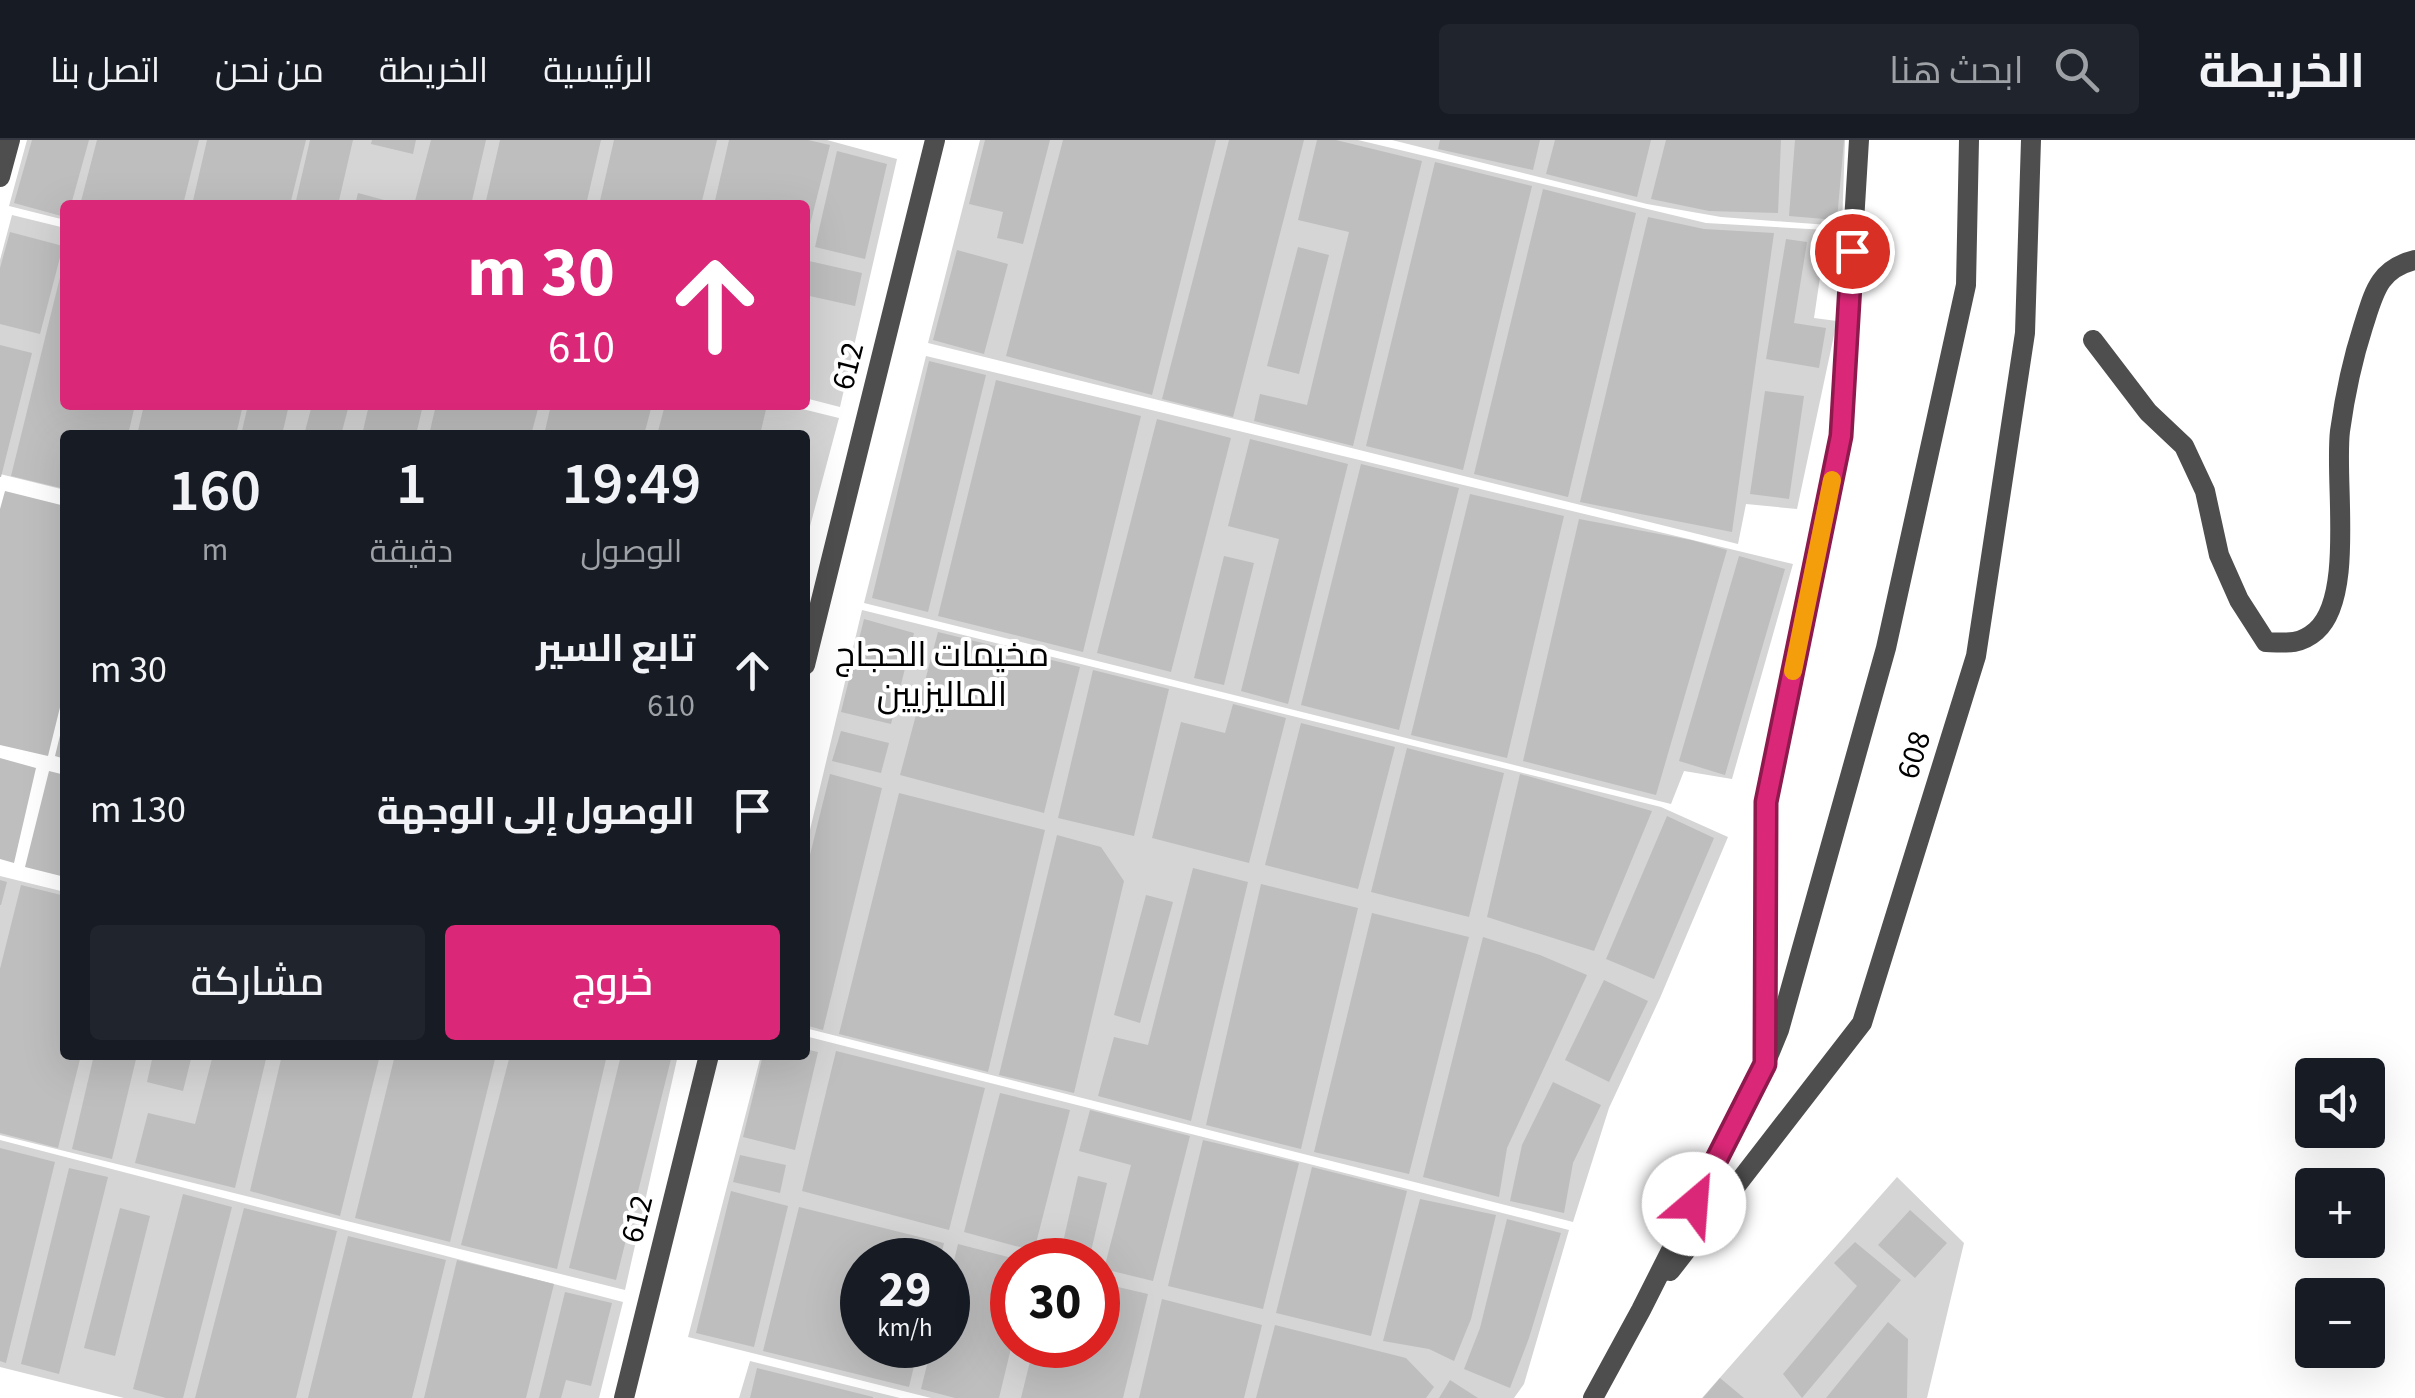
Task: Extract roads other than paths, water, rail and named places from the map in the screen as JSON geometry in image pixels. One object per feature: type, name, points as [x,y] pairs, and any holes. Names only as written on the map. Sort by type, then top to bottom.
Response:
[{"type":"street","points":[[0,177],[10,140]]},
{"type":"street","name":"612","points":[[810,645],[934,140]]},
{"type":"street","points":[[1765,1064],[1766,802],[1841,436],[1859,140]]},
{"type":"street","name":"608","points":[[1593,1398],[1641,1310],[1779,1030],[1886,648],[1966,285],[1969,140]]},
{"type":"street","name":"608","points":[[1641,1310],[1862,1023],[1976,656],[2025,333],[2031,140]]},
{"type":"street","points":[[2092,340],[2148,412],[2184,446],[2206,491],[2220,555],[2239,600],[2266,642],[2299,643],[2319,629],[2334,602],[2339,565],[2340,435],[2350,366],[2375,288],[2391,268],[2415,260]]},
{"type":"street","name":"612","points":[[624,1398],[708,1060]]},
{"type":"district","name":"مخيمات الحجاج الماليزيين","points":[[942,675]]}]
